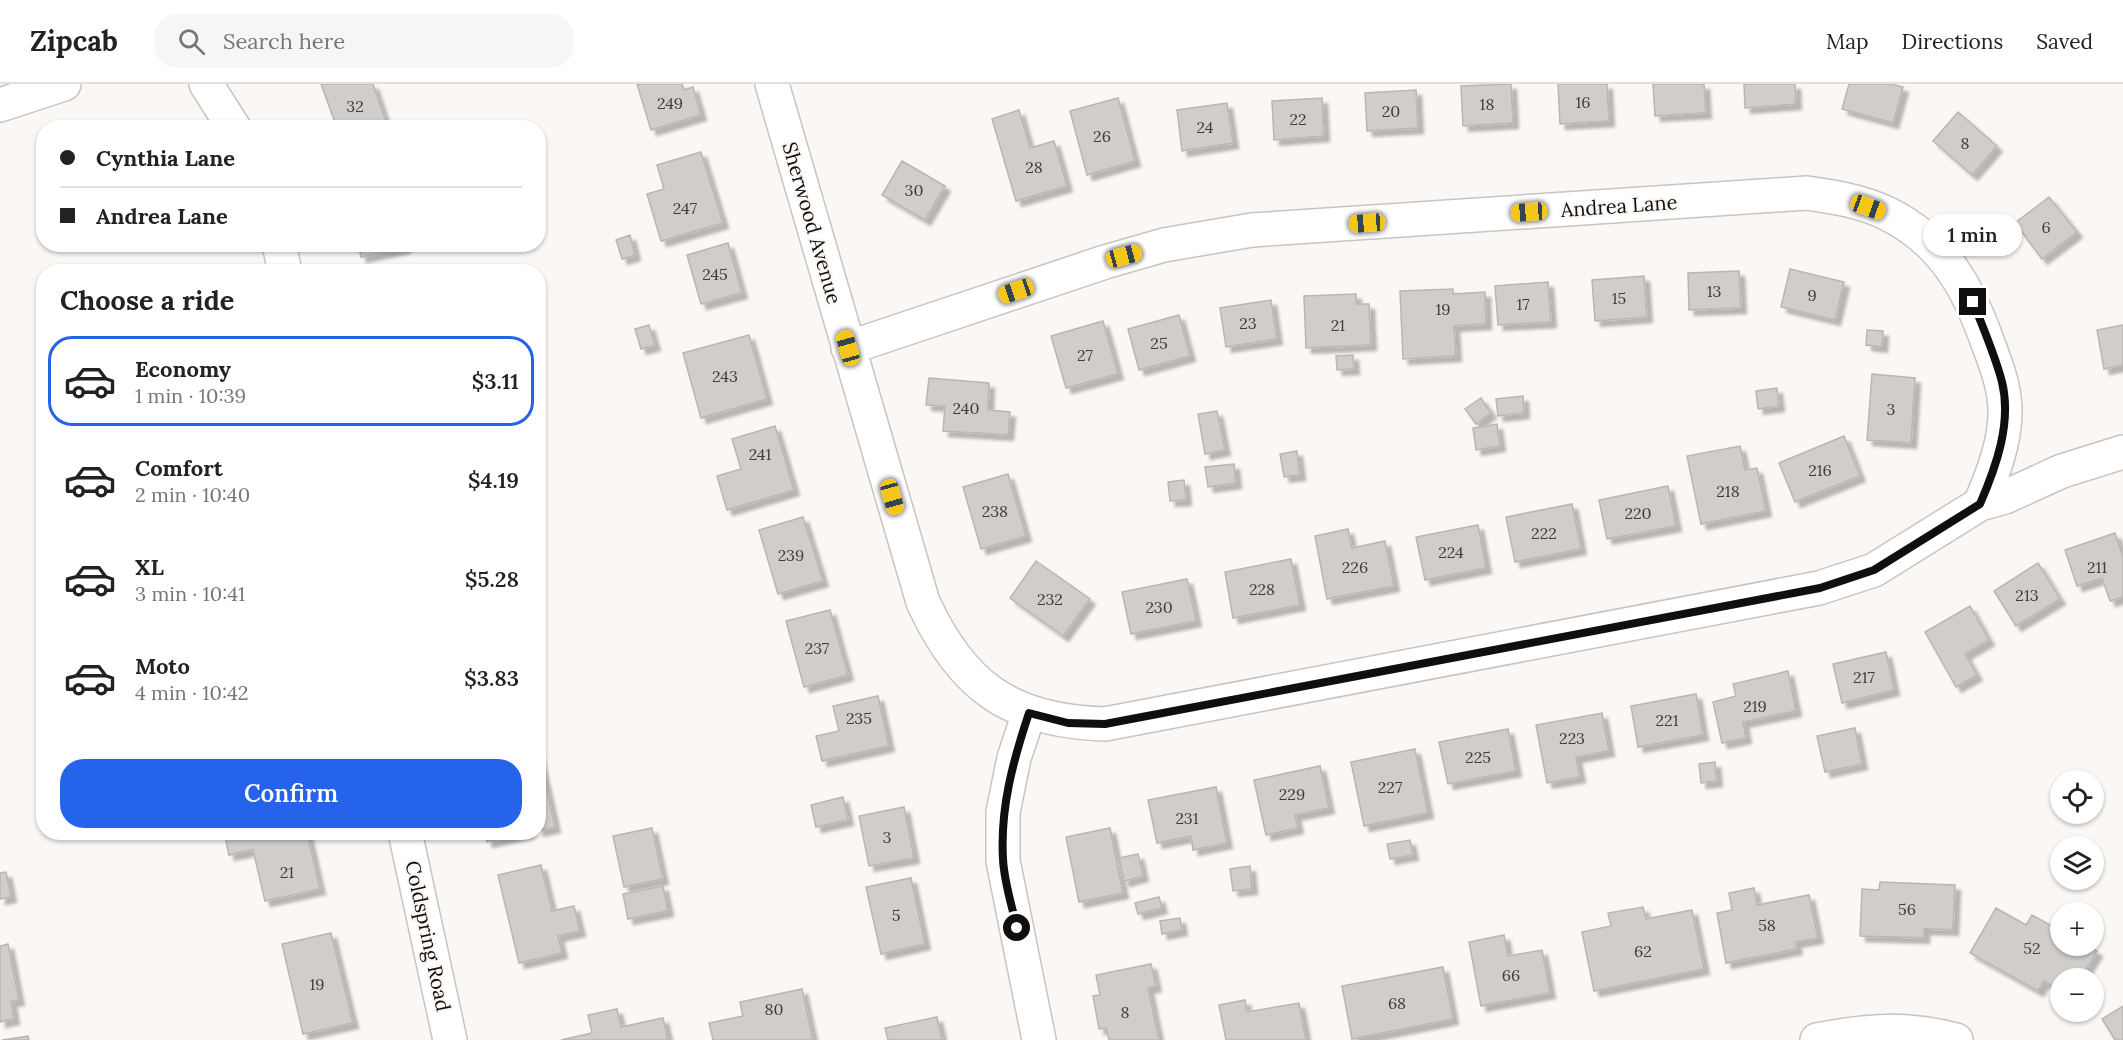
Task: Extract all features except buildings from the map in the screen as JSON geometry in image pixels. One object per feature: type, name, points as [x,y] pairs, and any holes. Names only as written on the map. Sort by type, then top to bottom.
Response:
[{"type":"street","points":[[0,105],[64,84]]},
{"type":"street","points":[[206,84],[229,120]]},
{"type":"street","name":"Sherwood Avenue","points":[[772,84],[923,602],[940,638],[968,673],[996,696],[1029,713],[1068,723],[1105,724],[1820,588],[1874,570],[1980,504],[2005,497],[2062,471],[2123,452]]},
{"type":"street","name":"Andrea Lane","points":[[848,348],[1105,262],[1164,245],[1252,230],[1807,193],[1850,200],[1887,213],[1920,235],[1951,266],[1973,302],[2002,382],[2005,410],[2001,449],[1980,504]]},
{"type":"street","points":[[1029,713],[1014,758],[1003,812],[1003,861],[1039,1040]]},
{"type":"street","name":"Coldspring Road","points":[[407,840],[450,1040]]},
{"type":"street","points":[[1817,1040],[1864,1030],[1912,1030],[1956,1040]]},
{"type":"route","points":[[1017,928],[1003,861],[1003,812],[1014,758],[1029,713],[1068,723],[1105,724],[1820,588],[1874,570],[1980,504],[1988,487],[2001,449],[2005,410],[2002,382],[1973,302]]}]
